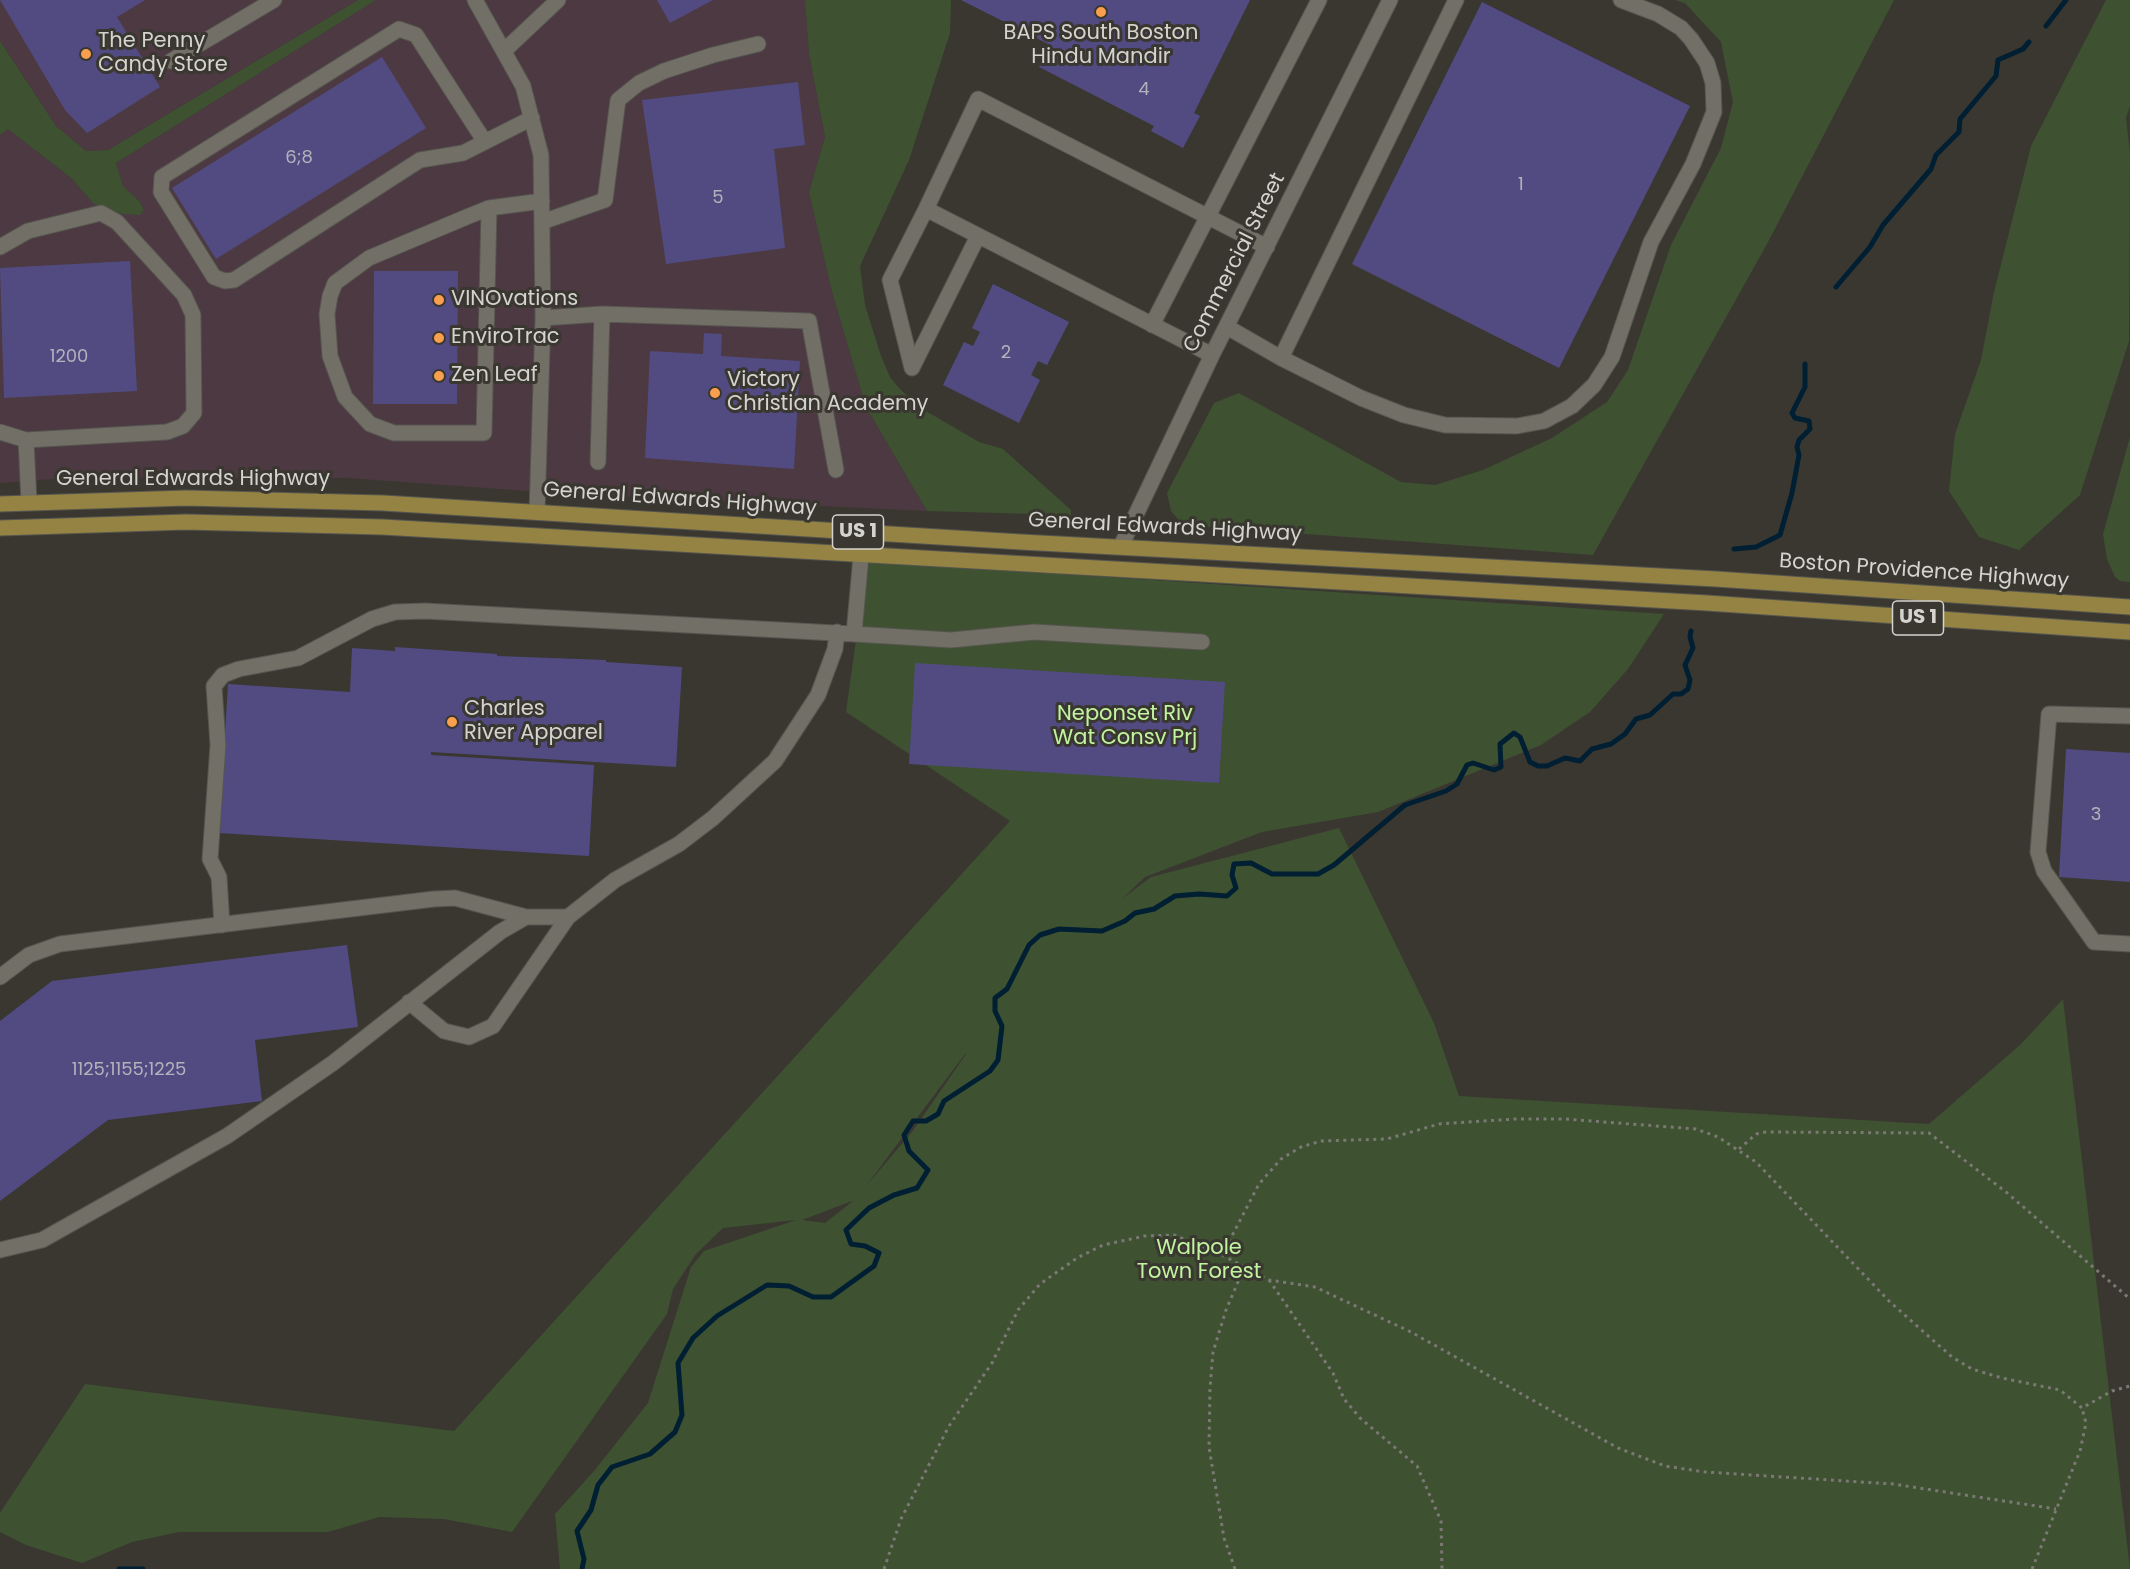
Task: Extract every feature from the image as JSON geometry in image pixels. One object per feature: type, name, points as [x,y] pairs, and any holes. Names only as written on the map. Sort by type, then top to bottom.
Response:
[{"type":"main road","name":"General Edwards Highway","points":[[0,504],[252,498],[1716,579]]},
{"type":"main road","name":"General Edwards Highway","points":[[0,528],[252,522],[382,527],[1707,603],[2130,632]]},
{"type":"main road","name":"Boston Providence Highway","points":[[1716,579],[2130,607]]},
{"type":"street","points":[[171,61],[274,0]]},
{"type":"street","points":[[475,0],[505,50],[523,86],[541,155],[543,318],[537,512]]},
{"type":"street","points":[[505,50],[558,0]]},
{"type":"street","points":[[1152,325],[1319,0]]},
{"type":"street","name":"Commercial Street","points":[[1121,546],[1212,355],[1390,0]]},
{"type":"street","points":[[1281,358],[1455,0]]},
{"type":"street","points":[[1227,327],[1281,358],[1361,398],[1404,415],[1445,425],[1517,426],[1544,420],[1572,406],[1594,385],[1612,357],[1651,242],[1693,164],[1714,112],[1713,83],[1710,73],[1691,39],[1682,28],[1658,14],[1621,0]]},
{"type":"street","points":[[484,142],[416,35],[399,29],[162,177],[161,192],[214,277],[225,281],[234,280],[420,160],[463,153],[532,118]]},
{"type":"street","points":[[542,222],[605,200],[618,100],[639,83],[664,71],[713,55],[758,44]]},
{"type":"street","points":[[978,236],[912,368],[890,280],[978,99],[1267,247]]},
{"type":"street","points":[[489,208],[484,433],[394,433],[370,424],[345,397],[330,356],[327,314],[335,283],[369,258],[489,208],[542,201]]},
{"type":"street","points":[[926,209],[1212,355]]},
{"type":"street","points":[[0,247],[28,231],[101,213],[117,222],[184,295],[193,315],[194,413],[183,426],[168,432],[26,440],[0,432]]},
{"type":"street","points":[[543,318],[602,314],[809,321],[836,470]]},
{"type":"street","points":[[598,462],[602,314]]},
{"type":"street","points":[[26,440],[29,502]]},
{"type":"street","points":[[854,634],[861,556]]},
{"type":"street","points":[[222,925],[219,877],[210,859],[218,745],[214,686],[222,675],[239,669],[298,658],[365,623],[395,612],[425,611],[951,640],[1034,632],[1202,642]]},
{"type":"street","points":[[409,1002],[444,1031],[469,1037],[493,1026],[568,917],[615,880],[679,844],[713,818],[775,761],[818,695],[835,649],[837,632]]},
{"type":"street","points":[[2130,717],[2049,714],[2038,852],[2044,871],[2094,942],[2130,944]]},
{"type":"street","points":[[0,977],[29,956],[60,944],[444,898],[483,904],[526,917],[568,917]]},
{"type":"street","points":[[0,1250],[42,1240],[227,1137],[333,1063],[500,932],[526,917]]},
{"type":"path","points":[[1222,1255],[1259,1184],[1281,1159],[1301,1147],[1321,1141],[1387,1139],[1439,1124],[1515,1119],[1565,1119],[1696,1129],[1739,1149],[1784,1190],[1890,1302],[1952,1358],[1972,1369],[2002,1378],[2060,1390],[2082,1408],[2086,1423],[2080,1451],[2032,1569]]},
{"type":"path","points":[[1739,1149],[1756,1134],[1766,1132],[1929,1133],[2006,1191],[2130,1299]]},
{"type":"path","points":[[884,1569],[902,1519],[949,1426],[992,1362],[1018,1310],[1040,1284],[1077,1258],[1103,1245],[1145,1236],[1174,1235],[1222,1255],[1269,1280],[1315,1287],[1470,1364],[1618,1448],[1665,1466],[1705,1472],[1893,1484],[2056,1509]]},
{"type":"path","points":[[1235,1569],[1224,1538],[1211,1456],[1210,1388],[1213,1352],[1226,1310],[1245,1267]]},
{"type":"path","points":[[1269,1280],[1333,1373],[1344,1399],[1360,1418],[1417,1466],[1441,1521],[1442,1569]]},
{"type":"path","points":[[2082,1408],[2112,1391],[2130,1386]]},
{"type":"shaded area","points":[[0,0],[358,0],[108,150],[86,151],[56,126],[0,41]]},
{"type":"shaded area","points":[[376,0],[805,0],[809,54],[825,137],[809,192],[832,292],[866,407],[927,511],[569,494],[348,478],[65,478],[0,483],[0,135],[8,129],[71,178],[94,204],[144,210],[140,202],[123,186],[116,163]]},
{"type":"green space","points":[[358,0],[376,0],[116,163],[123,186],[140,202],[144,210],[140,215],[122,214],[94,204],[71,178],[8,129],[0,135],[0,41],[56,126],[86,151],[108,150]]},
{"type":"green space","points":[[805,0],[951,0],[950,33],[909,160],[860,266],[865,305],[881,356],[890,377],[898,387],[919,407],[979,442],[1003,449],[1071,510],[1071,519],[1035,514],[927,511],[866,407],[832,292],[809,192],[825,137],[809,54]]},
{"type":"green space","points":[[1675,0],[1894,0],[1767,244],[1593,555],[1183,525],[1171,511],[1167,493],[1214,403],[1239,393],[1401,482],[1435,485],[1483,470],[1552,438],[1607,402],[1628,370],[1671,245],[1721,148],[1733,102],[1721,42],[1685,3]]},
{"type":"green space","points":[[2106,0],[2130,0],[2130,106],[2126,118],[2130,153],[2129,341],[2080,495],[2019,550],[1979,537],[1949,491],[1955,434],[1981,360],[1994,292],[2031,146]]},
{"type":"green space","points":[[2130,437],[2130,582],[2120,581],[2115,577],[2107,559],[2103,534]]},
{"type":"green space","name":"Walpole Town Forest","points":[[867,561],[1664,614],[1628,669],[1590,712],[1541,745],[1378,812],[1262,832],[1145,877],[1122,899],[1151,877],[1339,828],[1434,1023],[1459,1096],[1929,1124],[2020,1045],[2063,999],[2130,1569],[560,1569],[555,1514],[594,1471],[648,1403],[691,1267],[704,1251],[796,1220],[723,1228],[696,1254],[673,1289],[667,1314],[512,1532],[444,1519],[379,1517],[328,1532],[179,1532],[132,1542],[82,1563],[26,1545],[0,1532],[0,1513],[85,1384],[454,1431],[1010,821],[846,712]],"holes":[[[965,1054],[912,1132],[866,1186]],[[852,1201],[825,1223],[802,1220]]]},
{"type":"building","name":"The Penny Candy Store","points":[[0,0],[145,0],[117,17],[160,87],[87,133],[65,110]]},
{"type":"building","points":[[657,0],[713,0],[670,23]]},
{"type":"building","name":"BAPS South Boston Hindu Mandir","points":[[961,0],[1250,0],[1194,113],[1200,116],[1183,148],[1151,131],[1154,126],[1039,67],[1050,45]]},
{"type":"building","points":[[1482,2],[1690,106],[1559,368],[1352,264]]},
{"type":"building","points":[[382,57],[426,128],[216,259],[172,188]]},
{"type":"building","points":[[798,82],[805,145],[774,149],[785,248],[666,264],[642,100]]},
{"type":"building","points":[[130,261],[137,391],[4,398],[0,268]]},
{"type":"building","points":[[374,271],[458,271],[457,404],[373,404]]},
{"type":"building","points":[[993,284],[1069,322],[1047,365],[1038,361],[1031,375],[1040,380],[1019,423],[943,385],[964,342],[973,346],[980,332],[972,328]]},
{"type":"building","points":[[704,333],[722,334],[721,356],[800,361],[794,469],[645,458],[650,351],[703,354]]},
{"type":"building","name":"Charles River Apparel","points":[[395,647],[497,654],[497,656],[606,660],[606,662],[682,667],[676,767],[431,752],[431,755],[594,765],[589,856],[219,833],[228,684],[350,692],[352,648],[395,651]]},
{"type":"building","points":[[915,663],[1225,682],[1219,783],[909,764]]},
{"type":"building","points":[[2066,749],[2130,753],[2130,882],[2059,877]]},
{"type":"building","points":[[347,945],[358,1027],[255,1040],[262,1101],[108,1120],[0,1201],[0,1021],[52,981]]},
{"type":"waterway","points":[[2046,26],[2066,0]]},
{"type":"waterway","points":[[1836,287],[1870,247],[1883,225],[1931,169],[1936,155],[1959,132],[1960,119],[1996,76],[1998,60],[2023,49],[2029,42]]},
{"type":"waterway","points":[[1734,549],[1756,547],[1780,535],[1792,493],[1799,455],[1797,447],[1799,440],[1810,429],[1809,421],[1795,418],[1792,413],[1805,387],[1805,364]]},
{"type":"waterway","points":[[582,1569],[584,1559],[577,1531],[591,1510],[598,1485],[612,1467],[650,1454],[675,1432],[682,1415],[678,1363],[693,1338],[717,1316],[767,1285],[789,1286],[813,1297],[831,1297],[874,1266],[879,1253],[865,1246],[851,1244],[846,1230],[869,1208],[894,1195],[917,1188],[928,1170],[909,1151],[904,1135],[913,1121],[926,1121],[938,1114],[944,1101],[990,1071],[998,1060],[1002,1026],[995,1011],[995,998],[1007,989],[1029,945],[1040,935],[1059,929],[1102,931],[1125,921],[1135,913],[1154,909],[1175,896],[1199,894],[1227,896],[1236,888],[1232,875],[1234,864],[1251,863],[1272,874],[1318,874],[1334,865],[1405,805],[1446,791],[1457,784],[1467,765],[1473,763],[1494,770],[1501,767],[1500,744],[1514,733],[1520,737],[1530,762],[1538,766],[1547,766],[1565,758],[1580,761],[1592,749],[1611,744],[1625,734],[1636,719],[1650,715],[1673,694],[1681,694],[1688,689],[1690,680],[1685,665],[1693,648],[1691,631]]},
{"type":"waterway","points":[[119,1569],[143,1569]]},
{"type":"place","name":"BAPS South Boston Hindu Mandir","points":[[1101,12]]},
{"type":"place","name":"The Penny Candy Store","points":[[86,54]]},
{"type":"place","name":"VINOvations","points":[[439,300]]},
{"type":"place","name":"EnviroTrac","points":[[439,338]]},
{"type":"place","name":"Zen Leaf","points":[[439,376]]},
{"type":"place","name":"Victory Christian Academy","points":[[715,393]]},
{"type":"place","name":"Charles River Apparel","points":[[452,722]]},
{"type":"park label","name":"Neponset Riv Wat Consv Prj","points":[[1125,727]]}]
